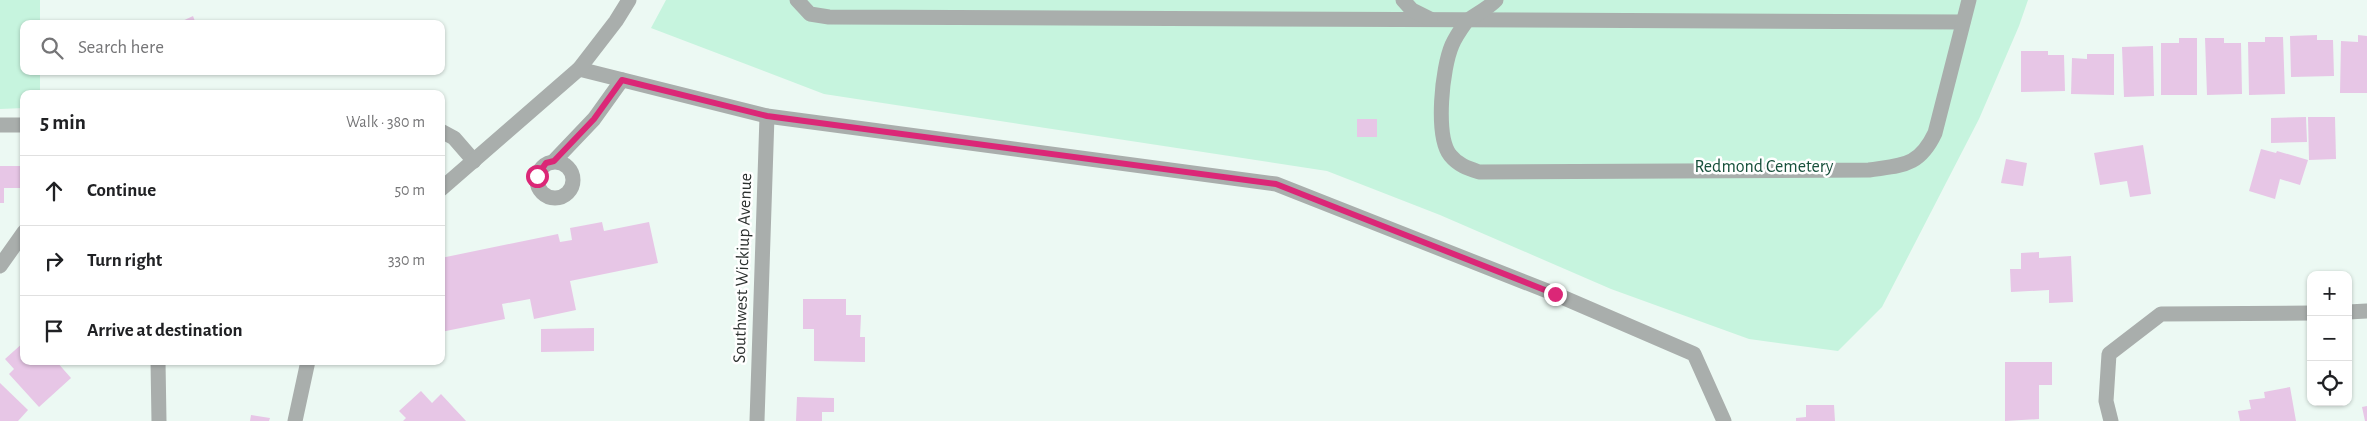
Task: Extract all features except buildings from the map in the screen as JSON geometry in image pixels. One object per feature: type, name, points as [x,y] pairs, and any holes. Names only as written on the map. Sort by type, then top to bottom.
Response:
[{"type":"street","points":[[445,186],[579,69],[616,21],[629,0]]},
{"type":"street","points":[[797,0],[810,14],[829,17],[1964,22]]},
{"type":"street","points":[[1403,0],[1412,10],[1431,20]]},
{"type":"street","points":[[1496,0],[1486,10],[1467,20],[1452,46],[1446,66],[1442,107],[1443,131],[1449,153],[1460,165],[1479,172],[1869,170],[1899,166],[1917,159],[1927,150],[1935,133],[1969,0]]},
{"type":"street","points":[[579,69],[767,116],[1276,184],[1555,294],[1694,354],[1724,421]]},
{"type":"street","points":[[554,161],[594,119],[622,80]]},
{"type":"street","name":"Southwest Wickiup Avenue","points":[[757,421],[767,116]]},
{"type":"street","points":[[0,125],[20,125]]},
{"type":"street","points":[[445,133],[454,138],[474,161]]},
{"type":"street","points":[[0,266],[20,238]]},
{"type":"street","points":[[2352,312],[2367,311]]},
{"type":"street","points":[[2111,421],[2106,401],[2109,354],[2161,314],[2307,312]]},
{"type":"street","points":[[158,365],[159,421]]},
{"type":"street","points":[[295,421],[307,365]]},
{"type":"green space","points":[[0,0],[40,0],[40,20],[20,20],[20,75],[40,75],[40,90],[20,90],[20,108],[0,109]]},
{"type":"green space","name":"Redmond Cemetery","points":[[666,0],[2028,0],[2019,26],[1979,119],[1882,307],[1838,351],[1749,339],[1611,289],[1440,215],[1327,171],[824,94],[651,28]]},
{"type":"route","points":[[537,176],[539,170],[546,163],[554,161],[594,119],[622,80],[767,116],[1276,184],[1555,294]]}]
